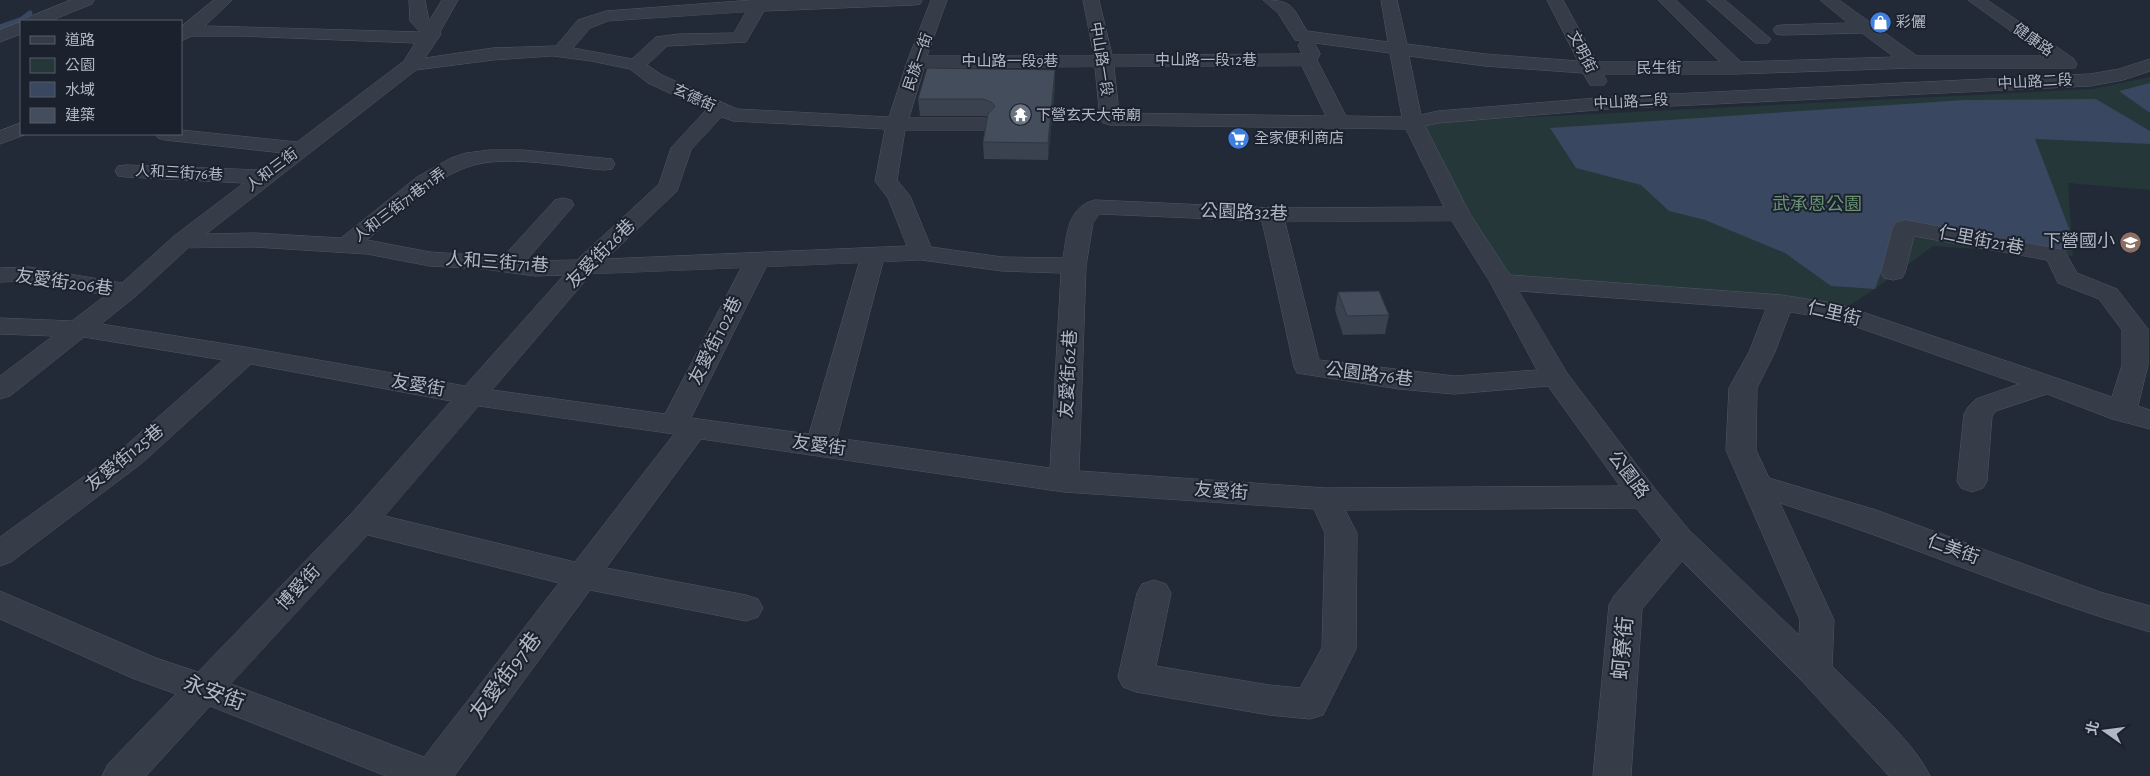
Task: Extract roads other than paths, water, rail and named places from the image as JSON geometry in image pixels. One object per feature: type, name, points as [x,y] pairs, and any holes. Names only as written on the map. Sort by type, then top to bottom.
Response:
[{"type":"street","points":[[37,20],[86,0]]},
{"type":"street","points":[[185,34],[224,0]]},
{"type":"street","points":[[417,0],[420,22],[430,36]]},
{"type":"street","name":"人和三街","points":[[0,390],[127,292],[182,240],[412,65],[450,0]]},
{"type":"street","points":[[560,52],[584,24],[606,16],[760,3],[914,0]]},
{"type":"street","name":"民族一街","points":[[921,253],[899,196],[886,181],[891,144],[916,62],[939,0]]},
{"type":"street","name":"中山路一段","points":[[1091,0],[1104,61],[1110,119]]},
{"type":"street","points":[[1271,0],[1285,10],[1311,54],[1308,60],[1330,101],[1339,123]]},
{"type":"street","name":"公園路","points":[[1389,0],[1413,123],[1459,214],[1502,282],[1555,377],[1644,497],[1678,538],[1814,671],[1905,768]]},
{"type":"street","name":"文明街","points":[[1556,0],[1609,103]]},
{"type":"street","points":[[1666,0],[1736,68]]},
{"type":"street","points":[[1715,0],[1762,39]]},
{"type":"street","points":[[1828,0],[1913,62]]},
{"type":"street","name":"健康路","points":[[1976,0],[2090,80]]},
{"type":"street","points":[[636,65],[662,41],[740,38],[760,3]]},
{"type":"street","points":[[0,37],[20,27]]},
{"type":"street","points":[[1782,30],[1866,28]]},
{"type":"street","points":[[185,34],[240,31],[430,36]]},
{"type":"street","name":"民生街","points":[[1300,36],[1485,60],[1590,68],[1736,68],[1913,62],[2066,62]]},
{"type":"street","name":"玄德街","points":[[412,65],[493,54],[560,52],[591,55],[636,65],[655,80],[734,115],[898,124],[984,124]]},
{"type":"street","name":"中山路一段12巷","points":[[1104,61],[1308,60]]},
{"type":"street","name":"中山路一段9巷","points":[[916,62],[1104,61]]},
{"type":"street","name":"中山路二段","points":[[1110,119],[1413,123],[1438,117],[1609,103],[2090,80],[2123,74],[2150,65]]},
{"type":"street","name":"友愛街26巷","points":[[472,396],[585,266],[669,186],[681,148],[713,114],[721,110]]},
{"type":"street","points":[[0,138],[20,129]]},
{"type":"street","points":[[174,135],[300,149]]},
{"type":"street","name":"人和三街71巷11弄","points":[[346,246],[431,178],[452,165],[473,158],[508,157],[604,164]]},
{"type":"street","name":"人和三街76巷","points":[[126,170],[263,177]]},
{"type":"street","points":[[509,265],[563,204]]},
{"type":"street","name":"公園路32巷","points":[[1074,266],[1081,222],[1085,214],[1095,207],[1272,215],[1459,214]]},
{"type":"street","name":"公園路76巷","points":[[1272,215],[1307,367],[1399,380],[1454,385],[1555,377]]},
{"type":"street","name":"仁里街21巷","points":[[1893,272],[1905,227],[2056,255],[2067,278],[2108,294],[2135,329],[2135,365],[2122,412]]},
{"type":"street","name":"人和三街71巷","points":[[182,240],[255,240],[346,246],[430,259],[509,265],[535,269],[758,258],[921,253],[1002,264],[1074,266]]},
{"type":"street","points":[[820,446],[873,254]]},
{"type":"street","name":"友愛街102巷","points":[[684,426],[758,258]]},
{"type":"street","name":"友愛街62巷","points":[[1064,482],[1074,266]]},
{"type":"street","name":"友愛街206巷","points":[[0,275],[29,274],[127,292]]},
{"type":"street","name":"仁里街","points":[[1502,282],[1781,303],[1839,312],[2122,412],[2150,420]]},
{"type":"street","points":[[1781,303],[1762,352],[1743,388],[1741,450],[1817,620],[1814,671]]},
{"type":"street","name":"友愛街","points":[[0,326],[81,329],[245,355],[472,396],[1064,482],[1324,499],[1644,497]]},
{"type":"street","name":"友愛街125巷","points":[[0,554],[132,456],[245,355]]},
{"type":"street","points":[[1972,481],[1978,414],[1986,405],[2044,384]]},
{"type":"street","name":"博愛街","points":[[121,776],[362,522],[472,396]]},
{"type":"street","name":"友愛街97巷","points":[[431,776],[581,576],[684,426]]},
{"type":"street","name":"仁美街","points":[[1756,484],[1865,518],[2094,603],[2150,619]]},
{"type":"street","points":[[1154,593],[1136,677],[1269,700],[1310,704],[1339,649],[1341,533],[1324,499]]},
{"type":"street","points":[[362,522],[581,576],[746,608]]},
{"type":"street","name":"蚵寮街","points":[[1612,776],[1626,605],[1676,546],[1678,538]]},
{"type":"street","name":"永安街","points":[[0,604],[144,668],[205,689],[431,776]]},
{"type":"street","points":[[1905,768],[1933,776]]},
{"type":"water","points":[[2150,83],[2150,113],[2119,91]]},
{"type":"water","points":[[2096,99],[2150,131],[2150,144],[2035,139],[2070,231],[2068,251],[1898,225],[1875,289],[1831,286],[1785,253],[1705,220],[1669,211],[1641,185],[1576,168],[1550,128],[1964,100]]},
{"type":"waterway","points":[[0,27],[22,19],[30,13]]},
{"type":"place","name":"彩儷","points":[[1880,22]]},
{"type":"place","name":"下營玄天大帝廟","points":[[1020,115]]},
{"type":"place","name":"全家便利商店","points":[[1238,138]]},
{"type":"place","name":"下營國小","points":[[2131,242]]},
{"type":"park label","name":"武承恩公園","points":[[1817,205]]}]
